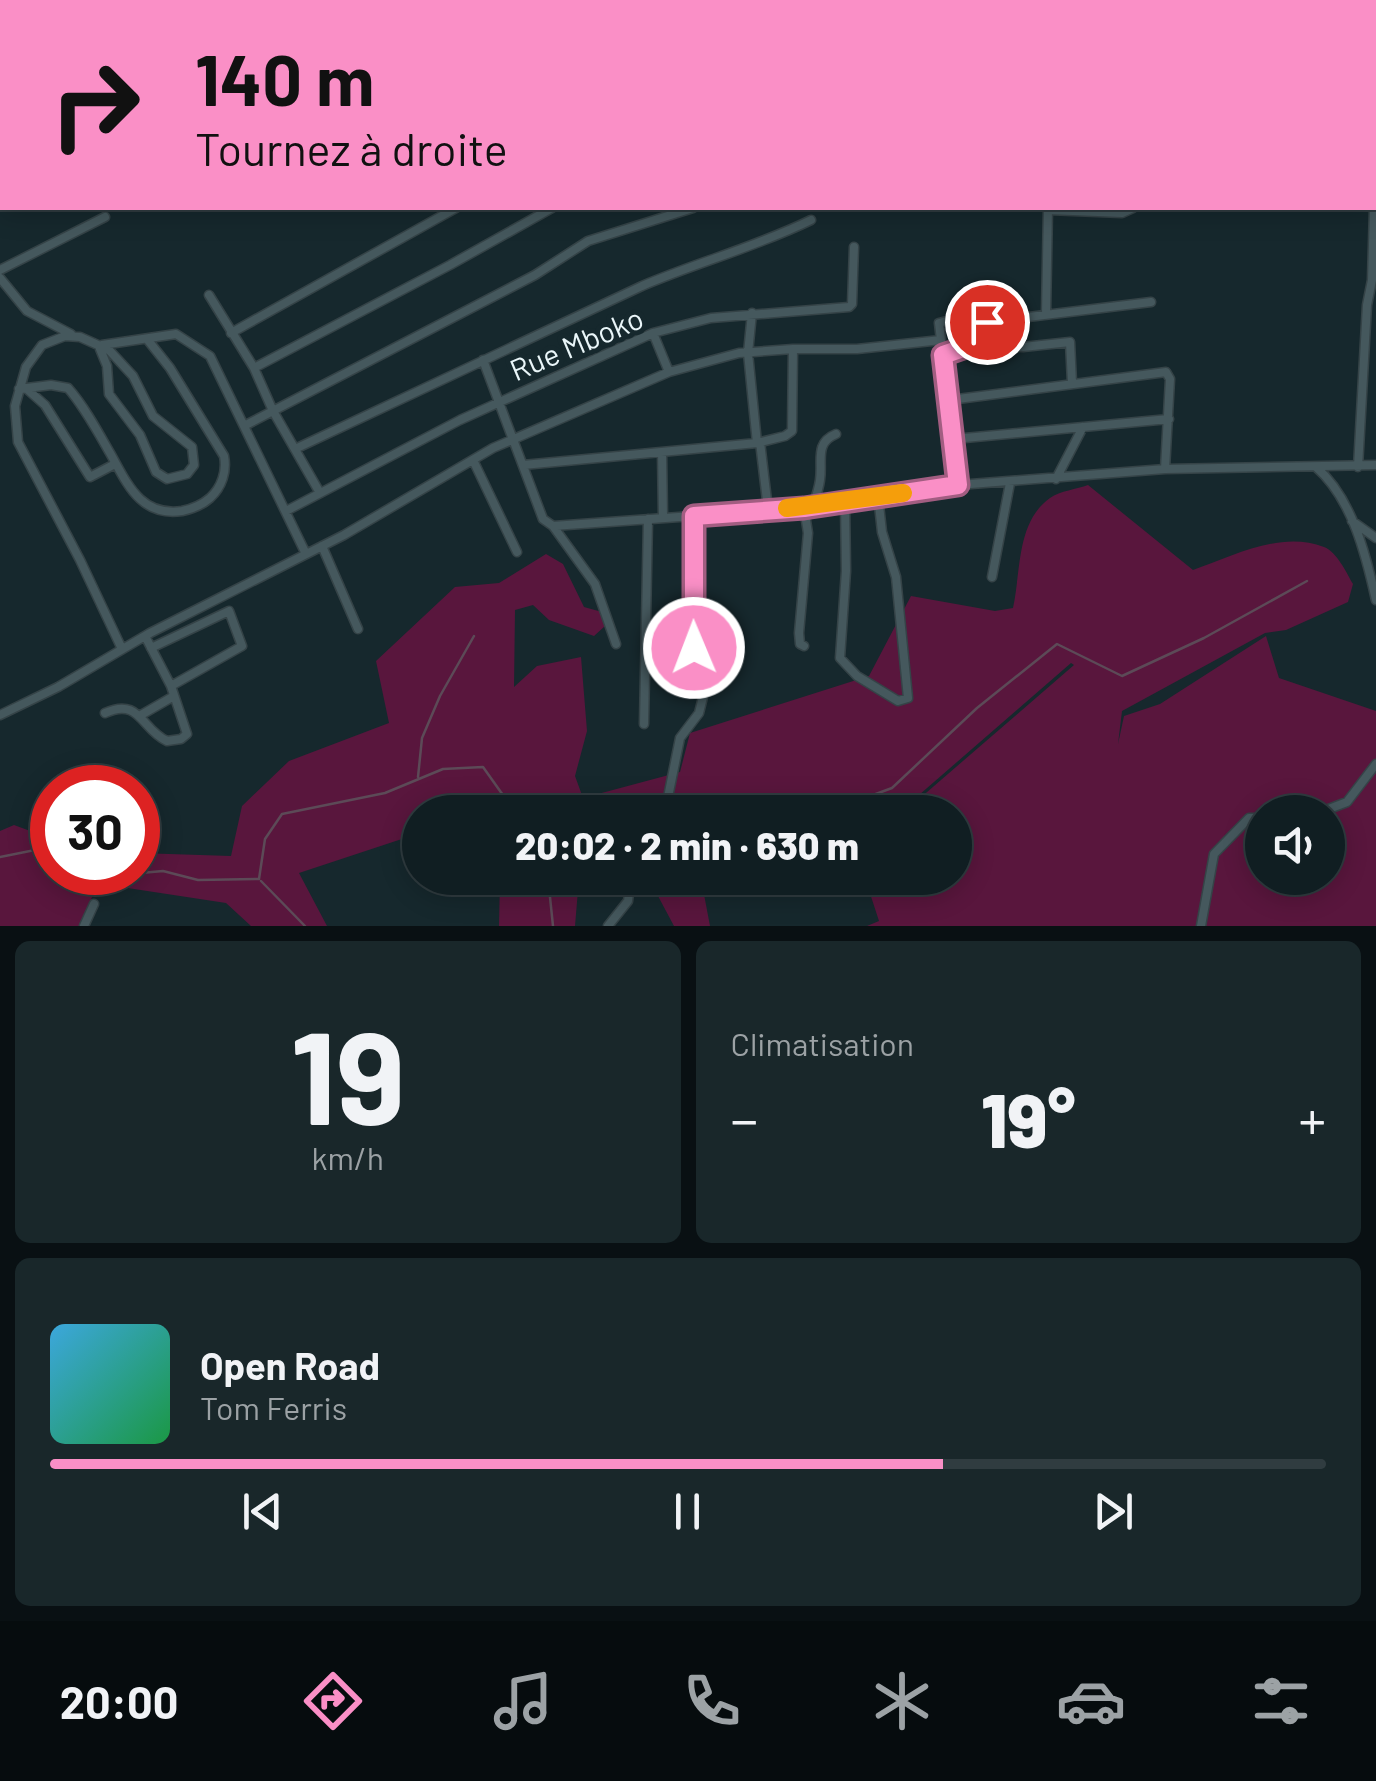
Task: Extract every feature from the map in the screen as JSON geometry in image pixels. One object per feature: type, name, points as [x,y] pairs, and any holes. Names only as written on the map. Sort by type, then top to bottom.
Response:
[{"type":"street","points":[[231,333],[452,210]]},
{"type":"street","points":[[254,368],[548,210]]},
{"type":"street","points":[[244,426],[535,275],[588,242],[687,210]]},
{"type":"street","points":[[1046,314],[1048,210]]},
{"type":"street","points":[[1063,210],[1122,214],[1130,210]]},
{"type":"street","points":[[1358,467],[1374,210]]},
{"type":"street","points":[[0,270],[106,217]]},
{"type":"street","points":[[295,449],[673,273],[767,242],[811,220]]},
{"type":"street","name":"Rue Mboko","points":[[286,511],[500,400],[653,333],[689,322],[752,313],[851,306],[854,247]]},
{"type":"street","points":[[0,278],[28,311],[56,328],[110,350],[133,376],[153,416],[192,447],[194,465],[187,474],[167,479],[156,472],[135,427],[109,394],[107,366],[99,347]]},
{"type":"street","points":[[209,295],[254,368],[320,493]]},
{"type":"street","points":[[969,346],[987,322],[1151,302]]},
{"type":"street","points":[[752,313],[748,353],[768,509]]},
{"type":"street","points":[[958,485],[939,323],[962,316]]},
{"type":"street","points":[[653,333],[669,372]]},
{"type":"street","points":[[99,347],[176,334],[210,356],[306,554]]},
{"type":"street","points":[[80,337],[64,336],[42,346],[26,368],[14,426],[18,442],[122,648]]},
{"type":"street","points":[[24,390],[51,385],[71,391],[136,496],[154,508],[166,512],[200,505],[215,492],[223,477],[224,456],[159,351],[147,339]]},
{"type":"street","points":[[0,714],[322,546],[513,438],[669,372],[748,353],[857,350],[941,340]]},
{"type":"street","points":[[943,355],[969,346],[1070,342],[1072,383]]},
{"type":"street","points":[[523,465],[785,436],[792,431],[793,349]]},
{"type":"street","points":[[107,366],[119,360]]},
{"type":"street","points":[[483,360],[543,518],[595,584],[616,644]]},
{"type":"street","points":[[950,400],[1166,372],[1170,379],[1165,470]]},
{"type":"street","points":[[1363,380],[1376,378]]},
{"type":"street","points":[[24,390],[45,406],[90,477],[115,464]]},
{"type":"street","points":[[954,439],[1169,419]]},
{"type":"street","points":[[1056,479],[1082,427]]},
{"type":"street","points":[[804,646],[800,644],[799,631],[809,507],[821,477],[822,446],[828,436],[836,434]]},
{"type":"street","points":[[662,452],[663,518]]},
{"type":"street","points":[[473,460],[517,552]]},
{"type":"street","points":[[553,526],[809,507],[958,485],[1165,470],[1376,465]]},
{"type":"street","points":[[1316,467],[1333,484],[1362,540],[1376,600]]},
{"type":"street","points":[[992,577],[1010,483]]},
{"type":"street","points":[[846,501],[846,593],[840,658],[848,669],[898,701],[908,698],[896,577],[882,532],[878,496]]},
{"type":"street","points":[[668,795],[680,738],[699,713],[703,697],[695,672],[694,516]]},
{"type":"street","points":[[644,724],[648,519]]},
{"type":"street","points":[[1352,521],[1376,538]]},
{"type":"street","points":[[322,546],[358,629]]},
{"type":"street","points":[[151,648],[229,610],[242,646],[170,686]]},
{"type":"street","points":[[104,713],[121,708],[141,715],[167,741],[180,740],[188,729],[145,636]]},
{"type":"street","points":[[141,715],[174,696]]},
{"type":"street","points":[[1345,803],[1376,764]]},
{"type":"street","points":[[1201,926],[1211,860],[1217,848],[1245,822]]},
{"type":"street","points":[[608,926],[629,895]]},
{"type":"street","points":[[84,926],[94,904]]},
{"type":"shaded area","points":[[1088,485],[1193,570],[1257,547],[1291,541],[1324,547],[1341,563],[1353,584],[1348,602],[1286,630],[1265,633],[1122,711],[1118,744],[1124,716],[1160,704],[1266,636],[1279,678],[1376,711],[1376,926],[867,926],[879,921],[871,895],[972,895],[972,795],[924,795],[1074,665],[1071,663],[919,795],[594,795],[680,772],[690,733],[869,676],[911,596],[995,611],[1013,608],[1025,534],[1031,520],[1050,498]]},
{"type":"shaded area","points":[[546,554],[563,564],[584,607],[602,612],[605,626],[594,636],[549,620],[533,605],[515,610],[514,687],[537,666],[581,657],[587,731],[575,776],[582,795],[402,795],[402,839],[299,873],[327,926],[251,926],[226,903],[160,893],[160,854],[231,856],[242,806],[289,761],[389,723],[376,661],[455,587],[499,583]]},
{"type":"shaded area","points":[[14,825],[30,831],[30,895],[93,895],[80,926],[0,926],[0,831]]},
{"type":"shaded area","points":[[500,895],[578,895],[575,926],[499,926]]},
{"type":"shaded area","points":[[704,895],[710,926],[674,926],[658,896]]},
{"type":"waterway","points":[[873,795],[892,788],[977,708],[1057,644],[1122,676],[1204,638],[1307,581]]},
{"type":"waterway","points":[[418,777],[422,738],[440,696],[474,636]]},
{"type":"waterway","points":[[160,871],[198,880],[259,879],[265,839],[282,814],[385,793],[443,769],[483,767],[503,795]]},
{"type":"waterway","points":[[0,857],[30,851]]},
{"type":"waterway","points":[[261,881],[305,926]]},
{"type":"waterway","points":[[550,895],[553,926]]},
{"type":"slow traffic","points":[[787,508],[903,493]]},
{"type":"route","points":[[694,648],[694,516],[804,508],[958,485],[943,355],[969,346],[987,322]]}]
